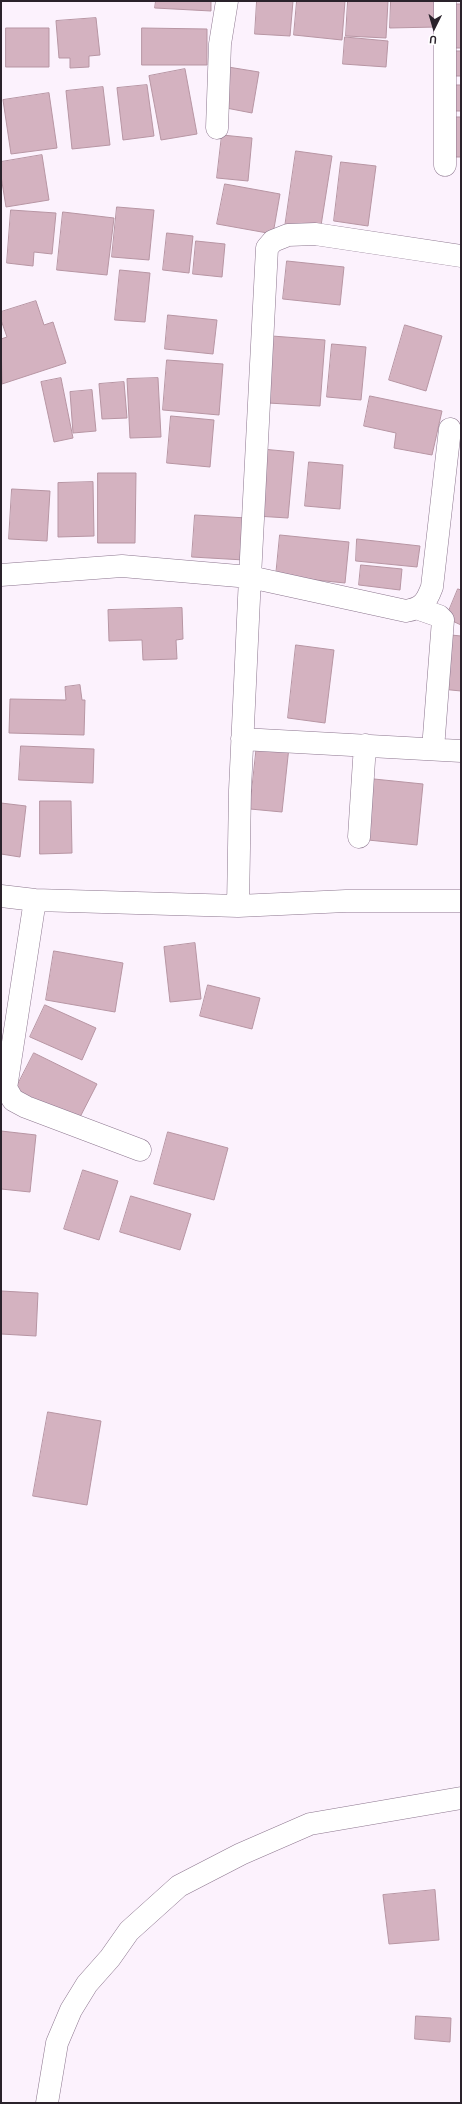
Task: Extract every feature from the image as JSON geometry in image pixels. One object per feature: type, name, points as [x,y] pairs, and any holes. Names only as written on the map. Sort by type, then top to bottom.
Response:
[{"type":"street","points":[[217,128],[220,44],[227,1]]},
{"type":"street","points":[[445,1],[445,165]]},
{"type":"street","points":[[238,906],[242,739],[267,248],[272,241],[288,235],[315,234],[461,256]]},
{"type":"street","points":[[419,609],[428,598],[432,587],[450,429]]},
{"type":"street","points":[[1,575],[122,566],[250,577],[406,611],[419,609],[439,616],[443,620],[433,749]]},
{"type":"street","points":[[242,739],[461,751]]},
{"type":"street","points":[[359,837],[365,745]]},
{"type":"street","points":[[1,896],[35,900],[238,906],[346,901],[461,901]]},
{"type":"street","points":[[35,900],[6,1088],[13,1100],[26,1107],[140,1150]]},
{"type":"street","points":[[46,2103],[57,2043],[71,2010],[87,1984],[110,1958],[129,1931],[179,1886],[241,1854],[310,1824],[461,1798]]},
{"type":"building","points":[[156,1],[211,1],[211,11],[155,8]]},
{"type":"building","points":[[257,1],[293,1],[290,36],[255,34]]},
{"type":"building","points":[[297,1],[345,1],[342,40],[294,35]]},
{"type":"building","points":[[348,1],[388,1],[386,38],[346,36]]},
{"type":"building","points":[[391,1],[438,1],[437,27],[390,28]]},
{"type":"building","points":[[450,4],[461,4],[461,48],[450,48]]},
{"type":"building","points":[[96,18],[100,55],[89,56],[89,67],[70,68],[70,58],[59,58],[56,21]]},
{"type":"building","points":[[6,28],[49,28],[49,67],[6,67]]},
{"type":"building","points":[[142,28],[207,29],[207,65],[142,65]]},
{"type":"building","points":[[345,37],[388,41],[386,67],[343,64]]},
{"type":"building","points":[[450,51],[461,51],[461,76],[450,76]]},
{"type":"building","points":[[228,67],[259,72],[252,113],[221,107]]},
{"type":"building","points":[[185,69],[197,134],[161,140],[149,76]]},
{"type":"building","points":[[147,85],[154,136],[123,140],[117,88]]},
{"type":"building","points":[[454,85],[461,85],[461,111],[454,111]]},
{"type":"building","points":[[103,87],[110,145],[72,149],[66,91]]},
{"type":"building","points":[[49,93],[57,148],[11,154],[3,100]]},
{"type":"building","points":[[452,117],[461,117],[461,157],[450,157]]},
{"type":"building","points":[[222,135],[252,138],[248,181],[217,178]]},
{"type":"building","points":[[296,151],[332,156],[320,232],[285,227]]},
{"type":"building","points":[[42,155],[49,200],[6,207],[1,176],[1,162]]},
{"type":"building","points":[[341,162],[376,166],[368,226],[334,221]]},
{"type":"building","points":[[225,184],[280,194],[273,234],[217,224]]},
{"type":"building","points":[[117,207],[154,210],[149,260],[112,257]]},
{"type":"building","points":[[11,210],[56,213],[52,254],[34,252],[33,266],[7,263]]},
{"type":"building","points":[[63,212],[114,218],[107,275],[57,270]]},
{"type":"building","points":[[167,233],[193,236],[189,273],[163,270]]},
{"type":"building","points":[[196,241],[225,244],[222,277],[193,274]]},
{"type":"building","points":[[287,261],[344,267],[340,305],[283,299]]},
{"type":"building","points":[[120,270],[150,273],[145,322],[115,320]]},
{"type":"building","points":[[36,301],[44,325],[53,322],[66,363],[2,384],[1,339],[7,337],[1,320],[1,312]]},
{"type":"building","points":[[168,315],[217,320],[213,354],[165,349]]},
{"type":"building","points":[[405,325],[442,336],[426,391],[389,380]]},
{"type":"building","points":[[272,336],[325,340],[320,406],[268,403]]},
{"type":"building","points":[[332,344],[366,347],[361,400],[327,397]]},
{"type":"building","points":[[167,360],[223,364],[219,415],[163,410]]},
{"type":"building","points":[[61,378],[73,438],[54,442],[41,382]]},
{"type":"building","points":[[158,378],[161,437],[130,438],[127,379]]},
{"type":"building","points":[[124,382],[127,418],[102,419],[99,384]]},
{"type":"building","points":[[92,390],[96,431],[73,433],[70,392]]},
{"type":"building","points":[[370,396],[442,411],[432,455],[394,448],[396,433],[364,426]]},
{"type":"building","points":[[171,416],[214,420],[210,467],[167,463]]},
{"type":"building","points":[[262,449],[294,452],[288,518],[256,516]]},
{"type":"building","points":[[309,462],[343,465],[340,509],[305,506]]},
{"type":"building","points":[[98,473],[136,473],[135,543],[98,543]]},
{"type":"building","points":[[93,482],[94,536],[58,537],[58,483]]},
{"type":"building","points":[[12,489],[50,491],[47,541],[9,539]]},
{"type":"building","points":[[195,515],[247,518],[244,560],[192,557]]},
{"type":"building","points":[[280,535],[349,542],[345,583],[276,576]]},
{"type":"building","points":[[357,539],[420,546],[417,567],[356,561]]},
{"type":"building","points":[[361,565],[402,569],[400,590],[359,585]]},
{"type":"building","points":[[458,589],[461,590],[461,625],[446,618]]},
{"type":"building","points":[[182,608],[183,639],[176,640],[177,659],[143,660],[142,640],[109,641],[108,610]]},
{"type":"building","points":[[451,635],[461,636],[461,691],[441,689]]},
{"type":"building","points":[[296,645],[334,650],[325,723],[288,718]]},
{"type":"building","points":[[80,685],[82,700],[85,700],[84,735],[9,733],[10,699],[66,700],[65,687]]},
{"type":"building","points":[[257,744],[289,747],[282,812],[250,809]]},
{"type":"building","points":[[21,746],[94,749],[93,783],[19,780]]},
{"type":"building","points":[[374,779],[423,784],[417,845],[368,840]]},
{"type":"building","points":[[40,801],[71,801],[72,853],[40,854]]},
{"type":"building","points":[[1,803],[26,806],[20,857],[1,854]]},
{"type":"building","points":[[195,943],[201,999],[170,1002],[164,947]]},
{"type":"building","points":[[54,951],[123,963],[115,1012],[46,1000]]},
{"type":"building","points":[[208,985],[260,998],[252,1029],[200,1016]]},
{"type":"building","points":[[45,1005],[96,1028],[82,1060],[30,1037]]},
{"type":"building","points":[[34,1053],[97,1084],[78,1121],[15,1090]]},
{"type":"building","points":[[1,1131],[36,1135],[30,1192],[1,1189]]},
{"type":"building","points":[[168,1132],[228,1148],[214,1200],[154,1184]]},
{"type":"building","points":[[83,1170],[118,1181],[99,1240],[64,1229]]},
{"type":"building","points":[[131,1196],[191,1214],[180,1250],[120,1232]]},
{"type":"building","points":[[1,1291],[38,1293],[36,1336],[1,1334]]},
{"type":"building","points":[[48,1412],[101,1421],[87,1505],[33,1496]]},
{"type":"building","points":[[435,1890],[439,1940],[389,1944],[383,1895]]},
{"type":"building","points":[[416,2016],[451,2018],[450,2042],[415,2039]]}]
